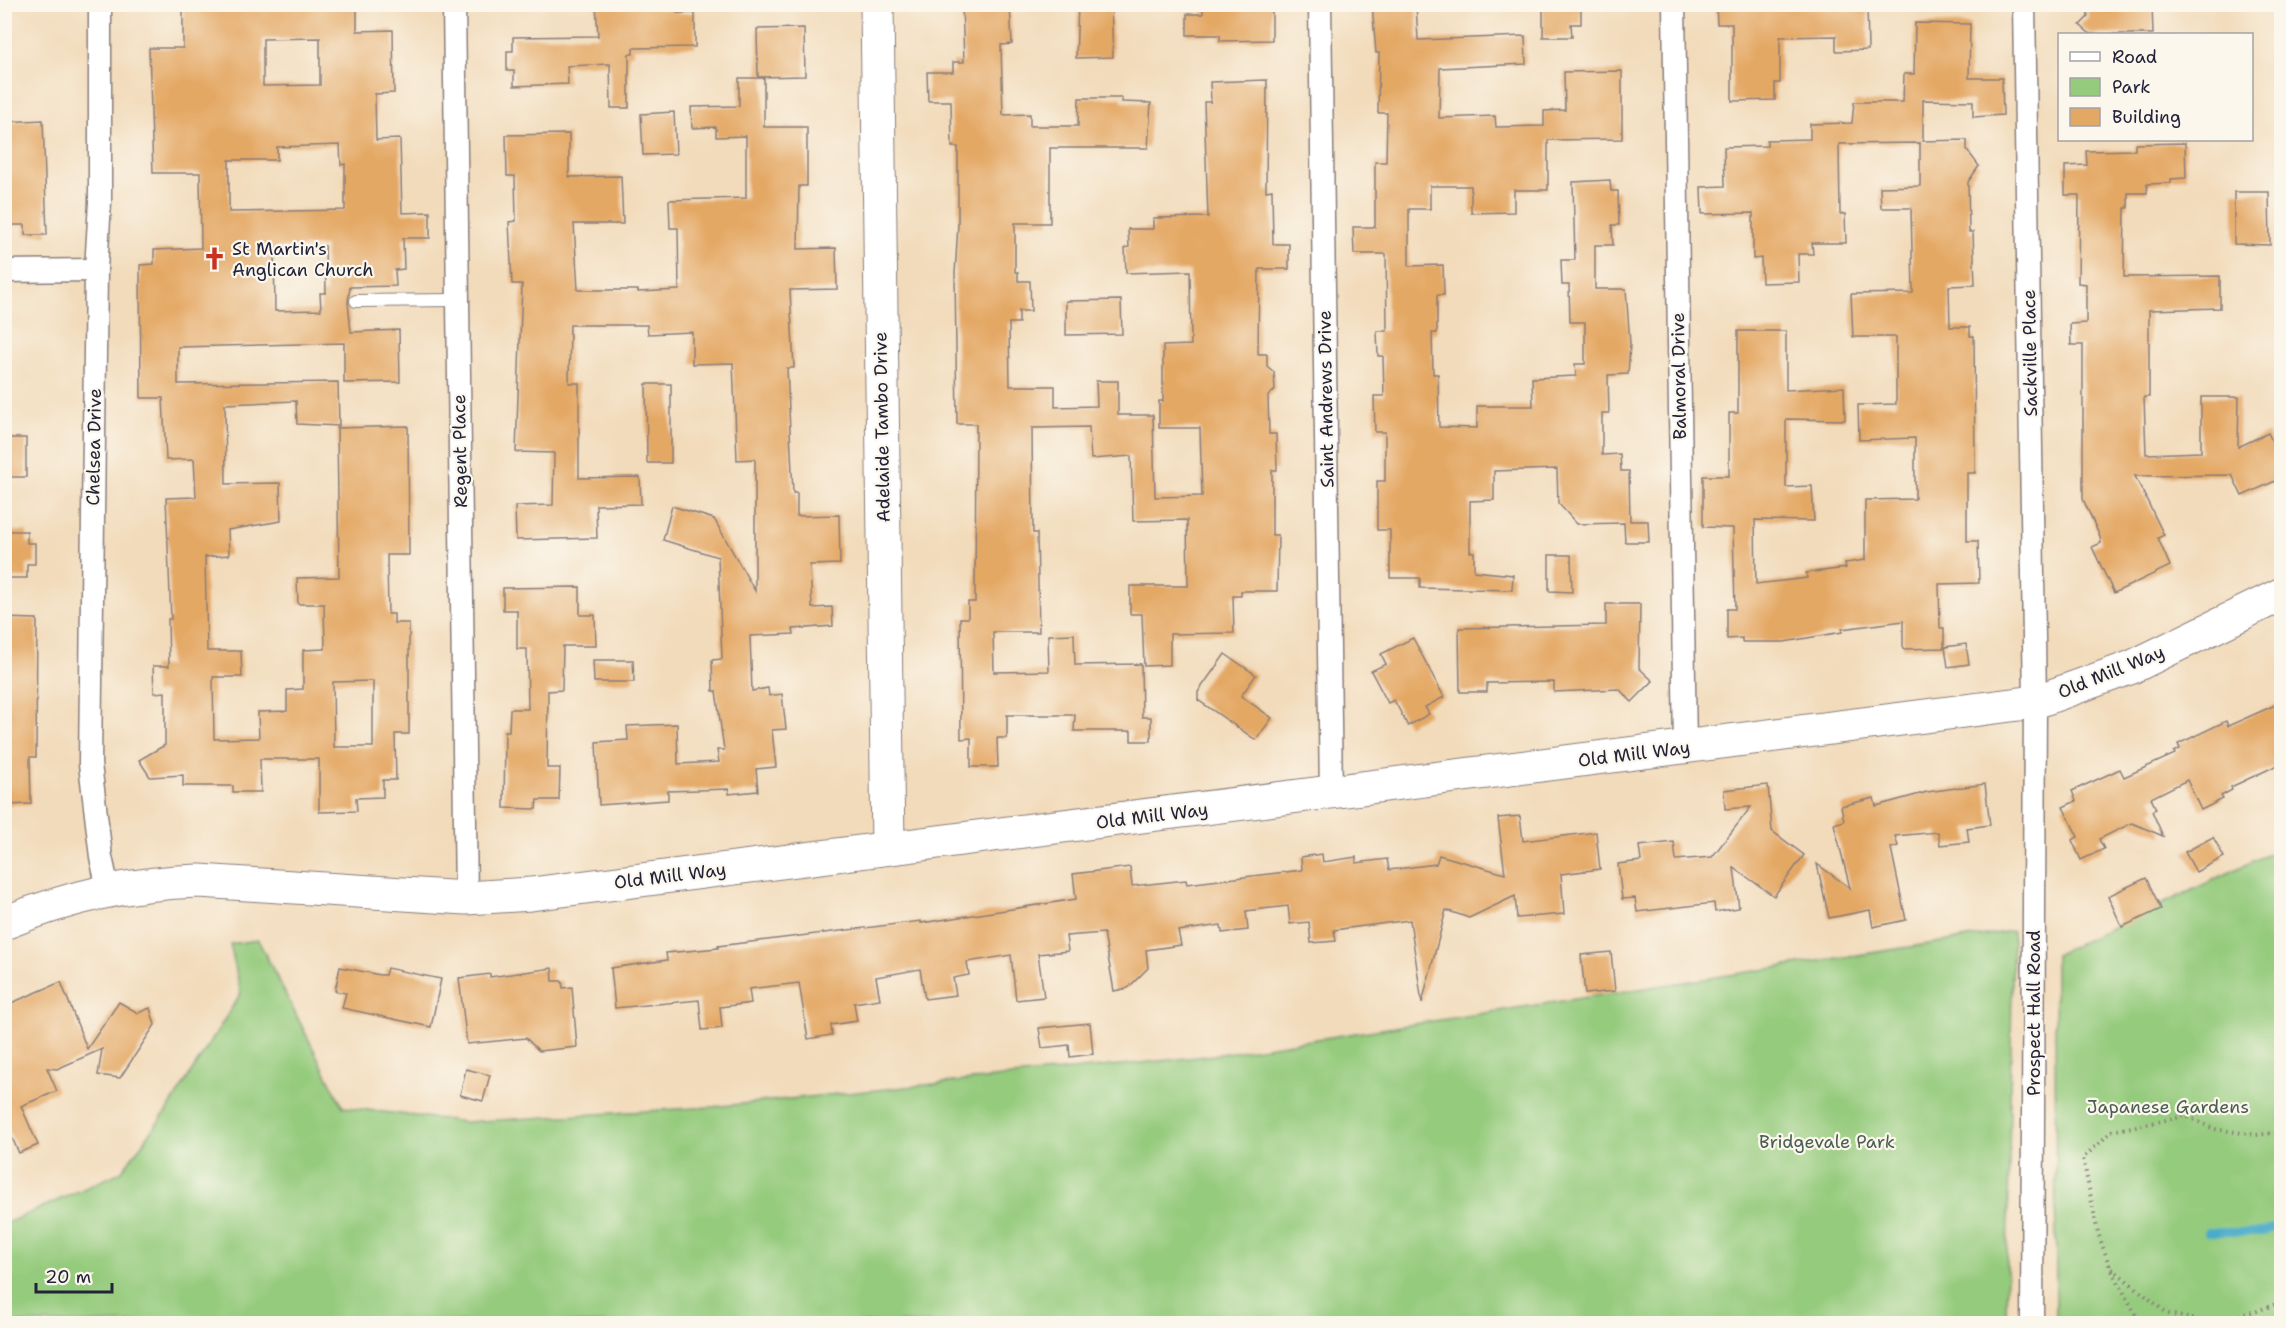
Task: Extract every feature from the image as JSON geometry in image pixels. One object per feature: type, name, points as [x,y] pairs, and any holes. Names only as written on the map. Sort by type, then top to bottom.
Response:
[{"type":"street","name":"Chelsea Drive","points":[[100,4],[100,202],[96,270],[90,764],[101,857],[108,889]]},
{"type":"street","name":"Regent Place","points":[[453,4],[466,898]]},
{"type":"street","name":"Adelaide Tambo Drive","points":[[877,4],[888,849]]},
{"type":"street","name":"Saint Andrews Drive","points":[[1320,4],[1331,794]]},
{"type":"street","name":"Balmoral Drive","points":[[1674,4],[1685,748]]},
{"type":"street","name":"Sackville Place","points":[[2024,4],[2035,702]]},
{"type":"street","points":[[4,270],[96,270]]},
{"type":"street","name":"Old Mill Way","points":[[4,923],[34,911],[108,889],[156,882],[199,881],[466,898],[531,894],[1331,794],[2035,702],[2132,667],[2282,594]]},
{"type":"street","name":"Prospect Hall Road","points":[[2032,1323],[2035,702]]},
{"type":"lane","points":[[356,301],[458,300]]},
{"type":"path","points":[[2141,1323],[2110,1267],[2098,1233],[2083,1158],[2112,1131],[2186,1116],[2214,1129],[2256,1135],[2282,1132]]},
{"type":"path","points":[[2110,1267],[2168,1314],[2208,1322],[2257,1311],[2282,1302]]},
{"type":"green space","name":"Japanese Gardens","points":[[2281,848],[2281,1323],[2056,1323],[2055,955]]},
{"type":"green space","name":"Bridgevale Park","points":[[2013,931],[2006,1323],[5,1323],[5,1224],[121,1172],[169,1108],[241,993],[230,944],[258,940],[343,1107],[465,1122],[712,1107],[1208,1056]]},
{"type":"building","points":[[183,4],[357,4],[357,31],[393,30],[394,93],[375,94],[376,140],[400,139],[402,213],[430,212],[430,238],[403,238],[404,269],[395,270],[396,286],[350,287],[348,302],[351,332],[399,330],[400,382],[344,383],[344,343],[178,347],[178,384],[338,382],[339,426],[297,424],[296,401],[225,404],[226,484],[280,483],[281,521],[228,530],[229,555],[205,557],[207,651],[241,651],[242,677],[213,677],[214,739],[259,738],[258,712],[287,711],[287,690],[303,689],[303,650],[325,649],[324,604],[298,604],[297,578],[339,577],[337,428],[408,426],[409,555],[387,555],[388,614],[394,614],[394,623],[409,623],[409,734],[395,734],[396,780],[383,780],[383,797],[356,798],[357,811],[319,812],[319,759],[260,759],[261,792],[233,792],[233,786],[183,786],[183,775],[150,777],[139,760],[165,745],[165,692],[154,693],[153,666],[169,666],[168,619],[171,619],[166,498],[196,497],[194,459],[166,460],[163,398],[141,398],[140,265],[154,264],[154,250],[201,248],[200,173],[153,173],[149,48],[183,48]],"holes":[[[320,38],[320,85],[263,86],[263,39]],[[340,145],[341,165],[345,164],[345,210],[229,212],[229,160],[277,160],[277,147]],[[325,246],[326,293],[320,293],[321,310],[275,311],[274,248]],[[373,681],[373,747],[334,747],[333,682]]]},
{"type":"building","points":[[596,4],[677,4],[677,13],[695,13],[695,47],[633,48],[633,54],[629,54],[629,108],[611,108],[610,64],[567,66],[568,84],[514,86],[514,71],[507,71],[507,51],[513,51],[513,37],[598,36]]},
{"type":"building","points":[[962,4],[1010,4],[1012,44],[1001,45],[1003,115],[1030,114],[1030,126],[1078,126],[1079,98],[1122,98],[1122,102],[1151,103],[1148,148],[1050,148],[1050,223],[1015,223],[1015,272],[1018,272],[1018,281],[1030,281],[1031,311],[1019,311],[1019,323],[1009,323],[1010,386],[1055,386],[1055,407],[1097,406],[1096,381],[1118,381],[1118,415],[1153,415],[1155,497],[1202,496],[1200,428],[1159,428],[1159,401],[1163,401],[1163,346],[1191,345],[1190,271],[1126,273],[1125,248],[1129,247],[1128,229],[1153,229],[1153,218],[1208,217],[1204,102],[1211,102],[1210,82],[1267,80],[1266,191],[1272,190],[1273,244],[1289,244],[1289,269],[1259,269],[1258,354],[1267,354],[1267,366],[1274,372],[1275,390],[1268,396],[1269,434],[1276,434],[1277,470],[1272,470],[1272,535],[1278,535],[1277,591],[1241,591],[1241,596],[1233,596],[1234,633],[1170,634],[1170,665],[1144,666],[1142,614],[1130,614],[1130,586],[1188,586],[1187,520],[1133,521],[1131,456],[1091,459],[1089,427],[1032,428],[1033,533],[1037,533],[1039,632],[993,632],[994,672],[1049,671],[1048,635],[1074,634],[1075,665],[1141,664],[1142,717],[1151,717],[1151,741],[1131,741],[1131,731],[1074,731],[1075,715],[1007,715],[1007,738],[997,738],[998,767],[971,767],[971,738],[961,739],[960,618],[968,618],[968,602],[975,602],[976,424],[957,424],[955,274],[958,225],[958,147],[952,147],[951,101],[928,101],[927,72],[953,72],[953,62],[964,62]]},
{"type":"building","points":[[1078,4],[1111,4],[1113,57],[1076,58]]},
{"type":"building","points":[[1203,4],[1272,4],[1272,40],[1220,41],[1220,35],[1187,35],[1187,14],[1203,14]]},
{"type":"building","points":[[1372,4],[1416,4],[1418,40],[1525,36],[1526,64],[1440,68],[1439,118],[1495,116],[1496,127],[1544,126],[1544,111],[1565,110],[1564,72],[1622,71],[1622,139],[1548,140],[1548,190],[1514,190],[1514,212],[1471,213],[1471,186],[1430,186],[1430,209],[1409,209],[1409,266],[1443,265],[1444,295],[1437,295],[1437,333],[1432,333],[1433,374],[1438,374],[1439,427],[1477,428],[1477,406],[1533,406],[1532,378],[1576,376],[1575,364],[1585,364],[1585,322],[1570,322],[1569,285],[1562,285],[1561,260],[1575,260],[1573,182],[1610,180],[1611,191],[1618,191],[1619,225],[1612,225],[1613,245],[1595,245],[1595,289],[1626,289],[1630,344],[1628,374],[1608,375],[1609,413],[1602,413],[1602,455],[1620,454],[1621,471],[1629,471],[1630,521],[1648,521],[1649,542],[1625,542],[1624,523],[1577,524],[1558,503],[1557,469],[1494,471],[1494,500],[1470,501],[1470,552],[1474,552],[1474,571],[1513,575],[1512,590],[1420,588],[1420,578],[1390,578],[1390,530],[1377,530],[1377,481],[1385,481],[1385,432],[1375,432],[1374,396],[1384,396],[1383,356],[1378,356],[1377,331],[1387,331],[1386,254],[1354,254],[1353,227],[1375,227],[1375,162],[1386,162],[1387,113],[1378,113],[1379,53],[1376,53]]},
{"type":"building","points":[[1543,4],[1581,4],[1581,24],[1571,24],[1572,37],[1543,37]]},
{"type":"building","points":[[1716,4],[1867,4],[1868,50],[1836,51],[1836,36],[1780,37],[1780,83],[1775,83],[1775,100],[1732,101],[1732,24],[1717,24]]},
{"type":"building","points":[[2087,4],[2152,4],[2153,33],[2089,33],[2080,25],[2088,17]]},
{"type":"building","points":[[1915,23],[1970,24],[1969,78],[2002,78],[2003,115],[1973,117],[1973,101],[1923,100],[1923,141],[1967,140],[1967,150],[1979,166],[1968,182],[1969,232],[1973,232],[1975,285],[1949,286],[1950,327],[1970,327],[1970,336],[1974,336],[1975,473],[1967,473],[1967,541],[1978,541],[1979,583],[1939,584],[1940,628],[1944,628],[1944,648],[1903,649],[1903,621],[1842,629],[1842,632],[1784,642],[1742,642],[1742,638],[1727,639],[1727,609],[1735,609],[1733,528],[1703,527],[1703,476],[1729,476],[1729,413],[1738,413],[1738,331],[1786,331],[1786,390],[1844,387],[1845,420],[1786,419],[1786,487],[1812,486],[1814,521],[1755,520],[1756,584],[1807,578],[1806,573],[1846,568],[1845,563],[1865,560],[1865,500],[1915,499],[1915,438],[1859,440],[1858,405],[1896,404],[1896,337],[1853,337],[1851,294],[1913,293],[1911,208],[1881,208],[1880,187],[1920,186],[1920,143],[1839,144],[1840,214],[1845,214],[1846,243],[1812,243],[1813,254],[1798,254],[1799,282],[1762,283],[1761,258],[1753,259],[1753,213],[1702,214],[1701,187],[1725,186],[1724,147],[1767,146],[1767,140],[1810,139],[1810,124],[1852,123],[1854,102],[1903,102],[1904,74],[1914,74]]},
{"type":"building","points":[[804,28],[805,76],[758,77],[757,29]]},
{"type":"building","points":[[739,78],[764,78],[764,127],[807,127],[807,186],[799,186],[798,249],[836,248],[837,289],[790,290],[794,368],[787,368],[793,493],[797,493],[797,516],[839,515],[840,564],[810,565],[812,608],[832,607],[833,626],[793,629],[794,634],[750,636],[752,691],[768,688],[769,696],[782,694],[786,729],[772,730],[776,767],[756,769],[758,791],[729,794],[729,789],[668,791],[668,800],[599,805],[596,742],[628,740],[627,726],[677,724],[678,764],[719,762],[717,750],[724,750],[716,691],[713,691],[712,660],[722,659],[718,557],[663,540],[672,506],[714,519],[755,591],[755,459],[737,460],[733,363],[692,364],[692,332],[648,334],[647,325],[570,325],[569,383],[579,383],[579,478],[640,477],[641,504],[596,505],[597,538],[516,540],[515,506],[553,505],[554,453],[516,452],[522,284],[512,284],[509,222],[516,221],[515,176],[507,176],[506,135],[569,134],[569,177],[621,176],[623,224],[574,224],[578,290],[638,290],[638,292],[679,290],[678,228],[670,228],[669,200],[746,198],[746,136],[716,137],[716,127],[692,128],[691,107],[739,106]]},
{"type":"building","points":[[674,112],[676,154],[643,155],[641,114]]},
{"type":"building","points":[[43,120],[47,235],[25,235],[25,225],[4,225],[4,122]]},
{"type":"building","points":[[2185,143],[2186,178],[2171,179],[2171,183],[2147,184],[2147,193],[2128,193],[2128,208],[2125,208],[2124,277],[2220,276],[2220,308],[2149,310],[2149,397],[2144,397],[2146,454],[2201,452],[2201,397],[2239,397],[2238,447],[2268,433],[2282,462],[2282,478],[2242,496],[2232,475],[2135,476],[2164,535],[2158,538],[2170,566],[2114,593],[2092,547],[2101,543],[2100,537],[2083,499],[2083,345],[2071,345],[2070,324],[2086,323],[2086,284],[2078,283],[2079,195],[2065,195],[2065,166],[2087,165],[2086,151],[2135,150],[2135,144]]},
{"type":"building","points":[[2234,192],[2269,192],[2270,245],[2234,244]]},
{"type":"building","points":[[1121,300],[1122,334],[1066,335],[1066,301]]},
{"type":"building","points":[[646,384],[671,384],[671,463],[647,463]]},
{"type":"building","points":[[4,438],[26,438],[26,477],[4,477]]},
{"type":"building","points":[[4,531],[27,531],[27,543],[35,543],[35,564],[27,564],[27,578],[4,578]]},
{"type":"building","points":[[1549,555],[1571,555],[1572,592],[1549,591]]},
{"type":"building","points":[[580,587],[580,615],[595,615],[596,646],[563,646],[562,690],[548,691],[547,768],[560,768],[559,800],[537,800],[536,809],[504,808],[505,731],[509,731],[510,709],[528,709],[527,649],[517,649],[517,610],[503,610],[503,588]]},
{"type":"building","points":[[1606,604],[1640,604],[1639,668],[1653,681],[1632,702],[1619,689],[1554,692],[1554,682],[1487,683],[1487,692],[1460,692],[1459,628],[1606,625]]},
{"type":"building","points":[[4,618],[37,619],[36,757],[30,757],[31,804],[4,805]]},
{"type":"building","points":[[1413,638],[1444,697],[1425,707],[1429,714],[1408,726],[1394,700],[1388,703],[1371,671],[1386,664],[1381,654]]},
{"type":"building","points":[[1966,644],[1969,664],[1948,667],[1945,647]]},
{"type":"building","points":[[1225,654],[1256,675],[1241,696],[1272,718],[1256,740],[1198,700],[1198,692]]},
{"type":"building","points":[[593,660],[633,660],[634,682],[594,682]]},
{"type":"building","points":[[2282,702],[2282,763],[2231,787],[2232,790],[2221,796],[2223,799],[2201,810],[2187,780],[2151,798],[2156,809],[2152,811],[2163,836],[2132,823],[2099,839],[2104,849],[2081,860],[2072,840],[2078,837],[2063,807],[2076,801],[2072,791],[2120,769],[2124,777],[2175,754],[2174,752],[2180,749],[2178,744],[2226,721],[2228,726]]},
{"type":"building","points":[[1985,784],[1990,825],[1967,828],[1969,842],[1940,845],[1938,832],[1895,836],[1898,846],[1891,848],[1906,920],[1873,927],[1870,910],[1829,918],[1817,864],[1850,888],[1834,824],[1844,821],[1841,806],[1874,798],[1876,806],[1927,792]]},
{"type":"building","points":[[1768,785],[1772,831],[1804,855],[1774,896],[1734,868],[1739,908],[1715,912],[1714,903],[1637,912],[1635,898],[1622,899],[1618,864],[1641,861],[1639,846],[1674,842],[1676,860],[1712,857],[1751,807],[1725,809],[1724,790]]},
{"type":"building","points":[[1520,816],[1523,841],[1596,832],[1600,869],[1561,874],[1564,914],[1517,918],[1515,896],[1469,918],[1446,910],[1422,1003],[1410,920],[1334,930],[1336,941],[1311,943],[1309,922],[1290,924],[1288,906],[1246,911],[1248,930],[1222,933],[1221,925],[1178,931],[1181,945],[1146,950],[1148,968],[1128,988],[1114,991],[1104,933],[1066,936],[1068,951],[1038,954],[1044,997],[1016,1000],[1011,955],[967,962],[969,975],[953,978],[956,995],[925,999],[920,969],[876,977],[880,999],[854,1003],[857,1021],[831,1025],[832,1035],[808,1039],[799,983],[749,989],[751,1003],[720,1007],[722,1028],[702,1030],[699,1000],[615,1008],[611,968],[667,960],[666,953],[921,921],[921,923],[1076,899],[1073,874],[1130,867],[1132,886],[1186,880],[1187,884],[1302,870],[1301,857],[1322,854],[1323,862],[1356,857],[1356,863],[1387,859],[1389,870],[1436,864],[1439,855],[1505,874],[1498,818]]},
{"type":"building","points":[[2213,837],[2224,857],[2196,872],[2185,852]]},
{"type":"building","points":[[2146,878],[2161,909],[2122,927],[2108,896]]},
{"type":"building","points":[[1611,952],[1615,991],[1585,994],[1581,955]]},
{"type":"building","points":[[340,967],[380,975],[385,975],[387,968],[441,979],[431,1027],[342,1008],[346,993],[335,991]]},
{"type":"building","points":[[552,968],[553,981],[562,981],[563,988],[572,987],[577,1047],[539,1051],[526,1038],[467,1044],[459,978],[490,974],[490,977]]},
{"type":"building","points":[[61,982],[87,1049],[119,1002],[138,1013],[150,1008],[155,1025],[120,1078],[98,1075],[102,1049],[57,1069],[47,1068],[57,1091],[21,1106],[38,1145],[19,1153],[4,1120],[4,1006]]},
{"type":"building","points":[[1090,1023],[1093,1054],[1070,1057],[1069,1045],[1042,1048],[1039,1028]]},
{"type":"building","points":[[466,1069],[490,1075],[483,1101],[460,1095]]},
{"type":"waterway","points":[[2208,1232],[2264,1232],[2282,1223]]},
{"type":"place","name":"St Martin's Anglican Church","points":[[214,259]]}]
